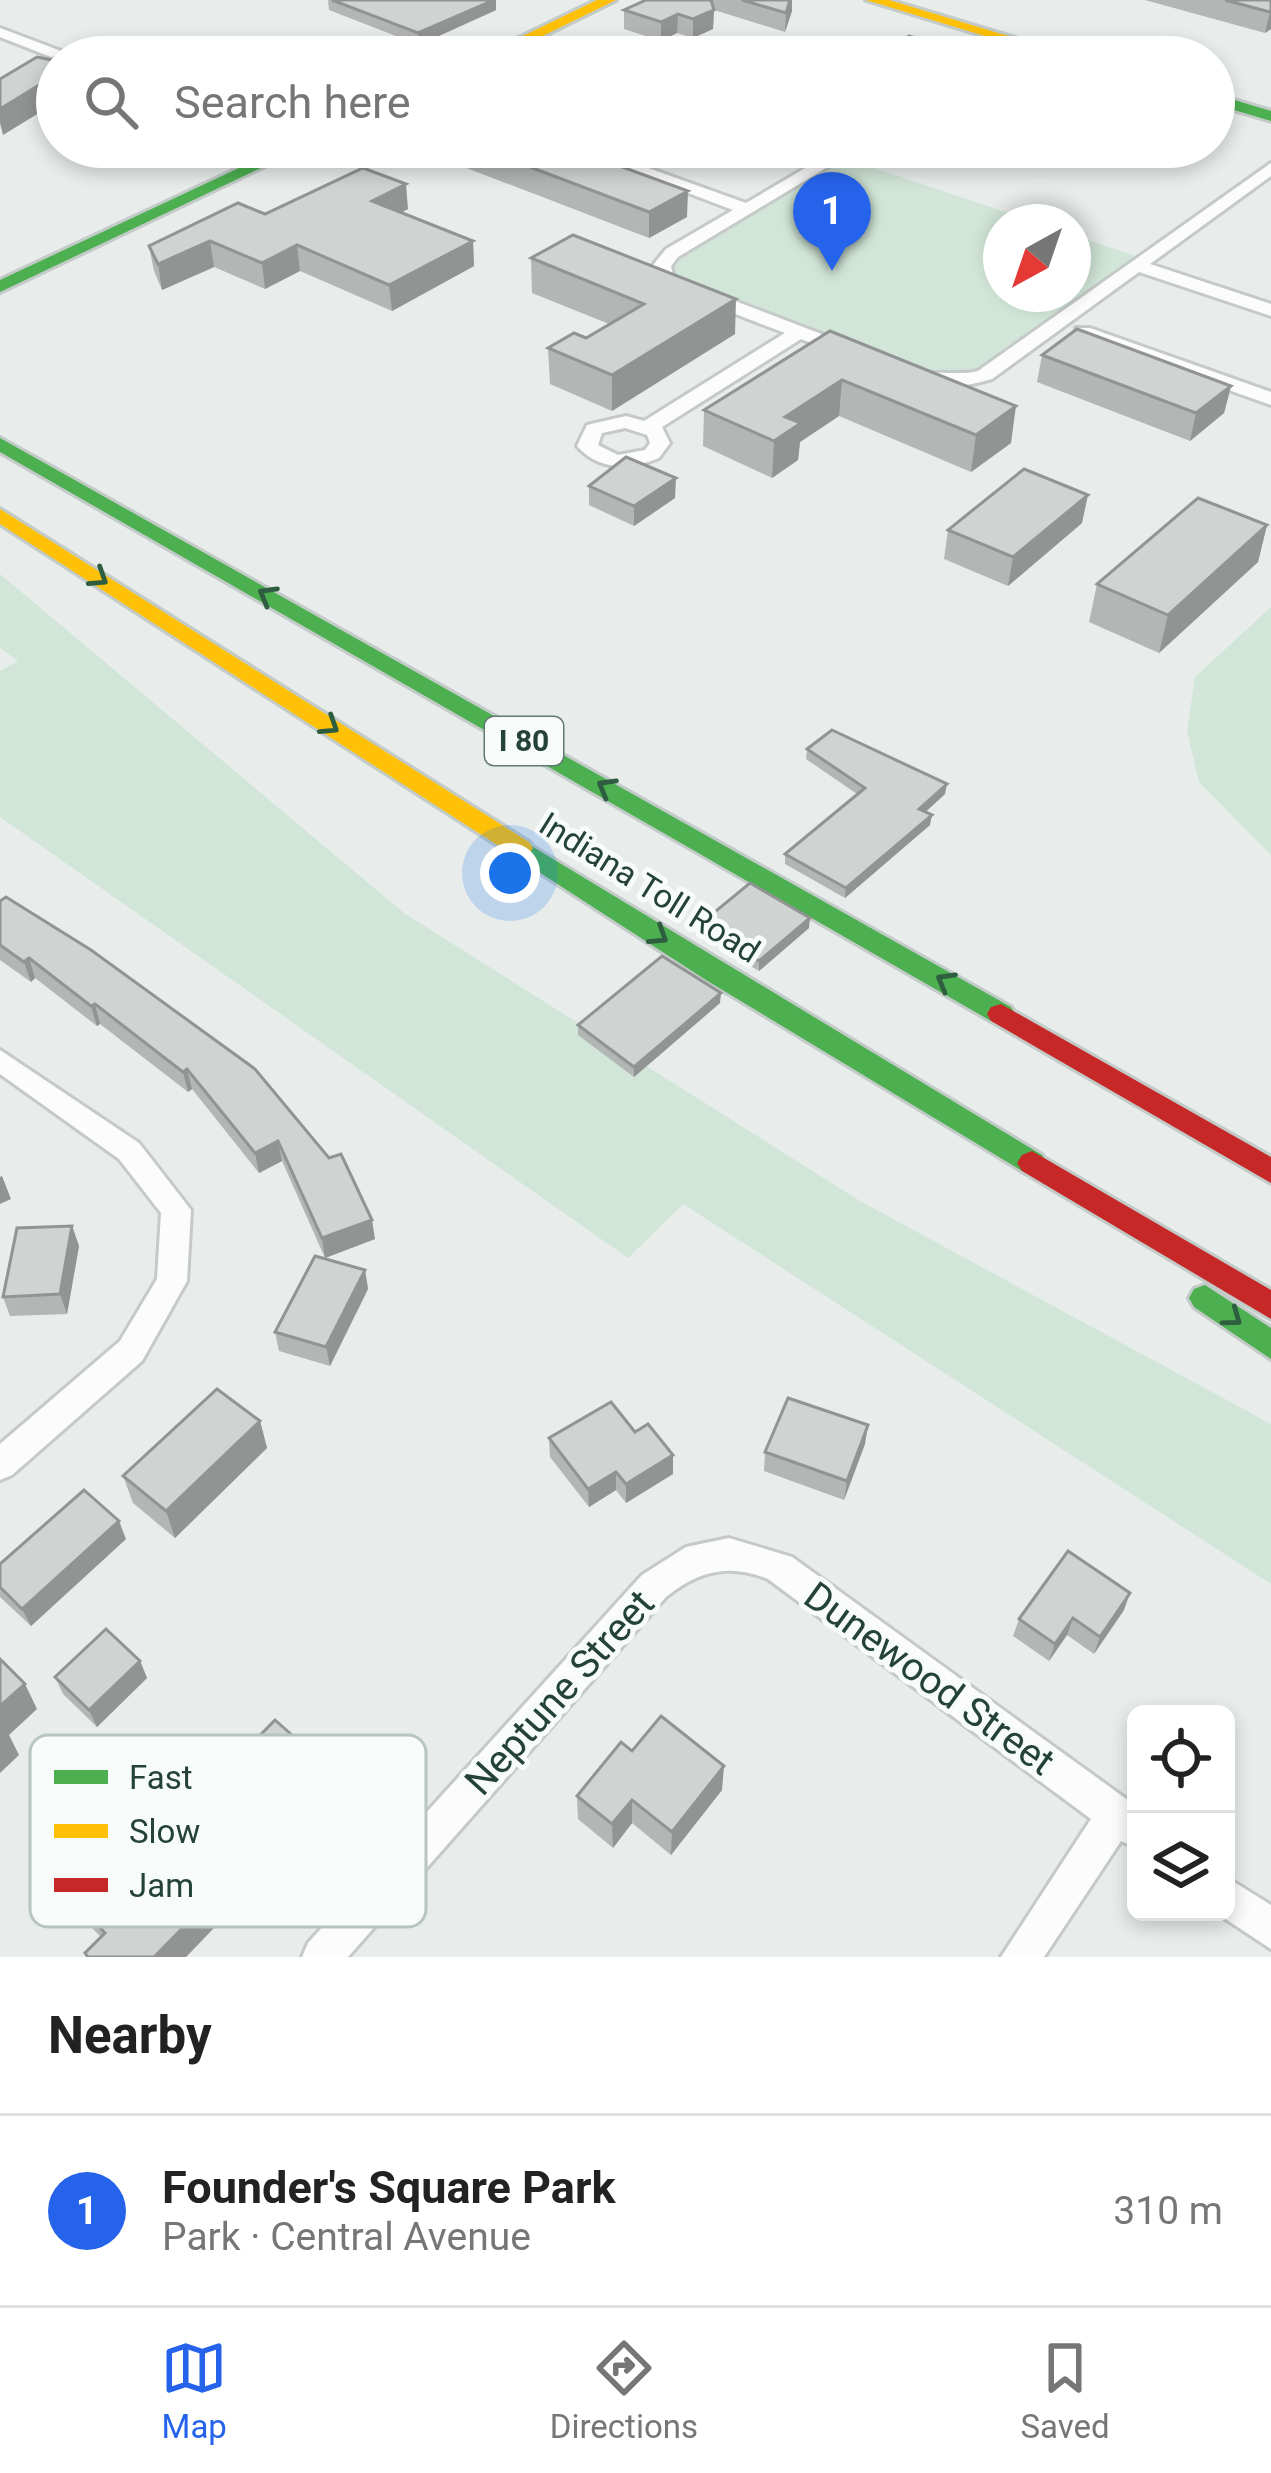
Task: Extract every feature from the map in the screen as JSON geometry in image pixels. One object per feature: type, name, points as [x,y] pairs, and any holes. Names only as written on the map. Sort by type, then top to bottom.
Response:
[{"type":"main road","points":[[533,36],[609,0]]},
{"type":"main road","points":[[873,0],[976,36]]},
{"type":"main road","points":[[1235,105],[1271,116]]},
{"type":"main road","points":[[0,287],[252,168]]},
{"type":"main road","name":"Indiana Toll Road","points":[[0,444],[1271,1171]]},
{"type":"main road","name":"Indiana Toll Road","points":[[0,515],[716,973],[1271,1306]]},
{"type":"main road","points":[[1046,1040],[1271,1149]]},
{"type":"main road","points":[[968,1126],[1271,1346]]},
{"type":"street","points":[[0,32],[36,46]]},
{"type":"street","points":[[633,168],[747,209]]},
{"type":"street","points":[[811,168],[672,253],[662,265],[664,277],[866,358]]},
{"type":"street","points":[[903,372],[965,381],[985,375],[1271,168]]},
{"type":"street","points":[[1136,265],[1271,310]]},
{"type":"street","points":[[1057,322],[1271,399]]},
{"type":"street","points":[[648,427],[799,332]]},
{"type":"street","points":[[0,1060],[129,1151],[176,1210],[172,1281],[131,1351],[0,1465]]},
{"type":"street","name":"Dunewood Street","points":[[712,1552],[742,1554],[780,1568],[1126,1822]]},
{"type":"street","name":"Neptune Street","points":[[426,1841],[654,1586],[691,1559],[712,1552]]},
{"type":"street","points":[[1022,1957],[1126,1822]]},
{"type":"street","points":[[1235,1903],[1271,1930]]},
{"type":"street","name":"Neptune Street","points":[[322,1957],[349,1927]]},
{"type":"green space","points":[[817,168],[874,168],[983,204],[983,312],[1072,312],[985,375],[921,379],[664,277],[672,253]]},
{"type":"green space","points":[[1091,241],[1145,259],[1091,298]]},
{"type":"green space","points":[[0,574],[404,913],[860,1201],[1271,1424],[1271,1584],[683,1204],[628,1258],[0,817],[0,671],[18,661],[0,648]]},
{"type":"green space","points":[[1271,607],[1271,855],[1199,782],[1187,731],[1195,677]]},
{"type":"building","points":[[332,0],[494,0],[418,33]]},
{"type":"building","points":[[646,0],[711,0],[714,10],[693,19],[678,14],[661,22],[624,10]]},
{"type":"building","points":[[742,0],[790,0],[786,13]]},
{"type":"building","points":[[1225,0],[1271,0],[1271,11],[1270,12]]},
{"type":"building","points":[[36,58],[36,87],[0,109],[0,79]]},
{"type":"building","points":[[363,168],[406,184],[372,201],[473,241],[389,285],[297,245],[262,263],[210,241],[158,264],[149,246],[238,203],[265,214]]},
{"type":"building","points":[[533,168],[625,168],[688,191],[649,212]]},
{"type":"building","points":[[573,235],[736,299],[612,375],[548,348],[574,333],[586,338],[644,304],[531,258]]},
{"type":"building","points":[[1077,329],[1231,386],[1196,413],[1042,355]]},
{"type":"building","points":[[830,331],[1016,406],[976,435],[842,380],[785,417],[801,423],[774,441],[704,410]]},
{"type":"building","points":[[626,457],[676,478],[634,506],[589,486]]},
{"type":"building","points":[[1024,469],[1088,495],[1013,557],[948,530]]},
{"type":"building","points":[[1198,498],[1267,525],[1168,615],[1097,584]]},
{"type":"building","points":[[832,730],[947,784],[919,809],[932,815],[846,888],[785,854],[865,788],[807,749]]},
{"type":"building","points":[[750,883],[810,918],[759,961],[700,924]]},
{"type":"building","points":[[6,897],[91,950],[255,1069],[329,1158],[341,1154],[372,1220],[322,1238],[278,1141],[255,1153],[187,1069],[183,1072],[29,958],[24,962],[0,945],[0,901]]},
{"type":"building","points":[[662,956],[721,993],[634,1067],[578,1025]]},
{"type":"building","points":[[72,1226],[60,1294],[3,1297],[17,1228]]},
{"type":"building","points":[[315,1256],[365,1270],[326,1347],[275,1332]]},
{"type":"building","points":[[217,1389],[260,1421],[166,1511],[123,1476]]},
{"type":"building","points":[[788,1398],[868,1425],[847,1481],[765,1452]]},
{"type":"building","points":[[611,1402],[635,1432],[648,1424],[673,1455],[626,1484],[616,1472],[588,1489],[549,1438]]},
{"type":"building","points":[[84,1490],[119,1521],[22,1609],[0,1587],[0,1564]]},
{"type":"building","points":[[1068,1551],[1130,1593],[1100,1637],[1073,1618],[1055,1644],[1019,1619]]},
{"type":"building","points":[[106,1629],[140,1661],[89,1710],[55,1677]]},
{"type":"building","points":[[0,1659],[25,1684],[0,1706]]},
{"type":"building","points":[[661,1716],[724,1766],[672,1832],[632,1800],[612,1824],[577,1796],[621,1742],[632,1751]]},
{"type":"building","points":[[275,1720],[292,1735],[260,1735]]},
{"type":"building","points":[[99,1927],[184,1927],[154,1957],[88,1957],[85,1953],[105,1933]]},
{"type":"traffic: fast","points":[[1235,105],[1271,116]]},
{"type":"traffic: fast","points":[[0,287],[252,168]]},
{"type":"traffic: fast","points":[[0,444],[1001,1014]]},
{"type":"traffic: fast","points":[[520,848],[716,973],[1032,1163]]},
{"type":"traffic: fast","points":[[1205,1298],[1271,1346]]},
{"type":"traffic: slow","points":[[533,36],[609,0]]},
{"type":"traffic: slow","points":[[873,0],[997,36]]},
{"type":"traffic: slow","points":[[0,515],[520,848]]},
{"type":"traffic: jam","points":[[1001,1014],[1271,1171]]},
{"type":"traffic: jam","points":[[1032,1163],[1271,1306]]},
{"type":"place","name":"Founder's Square Park","points":[[832,271]]}]
